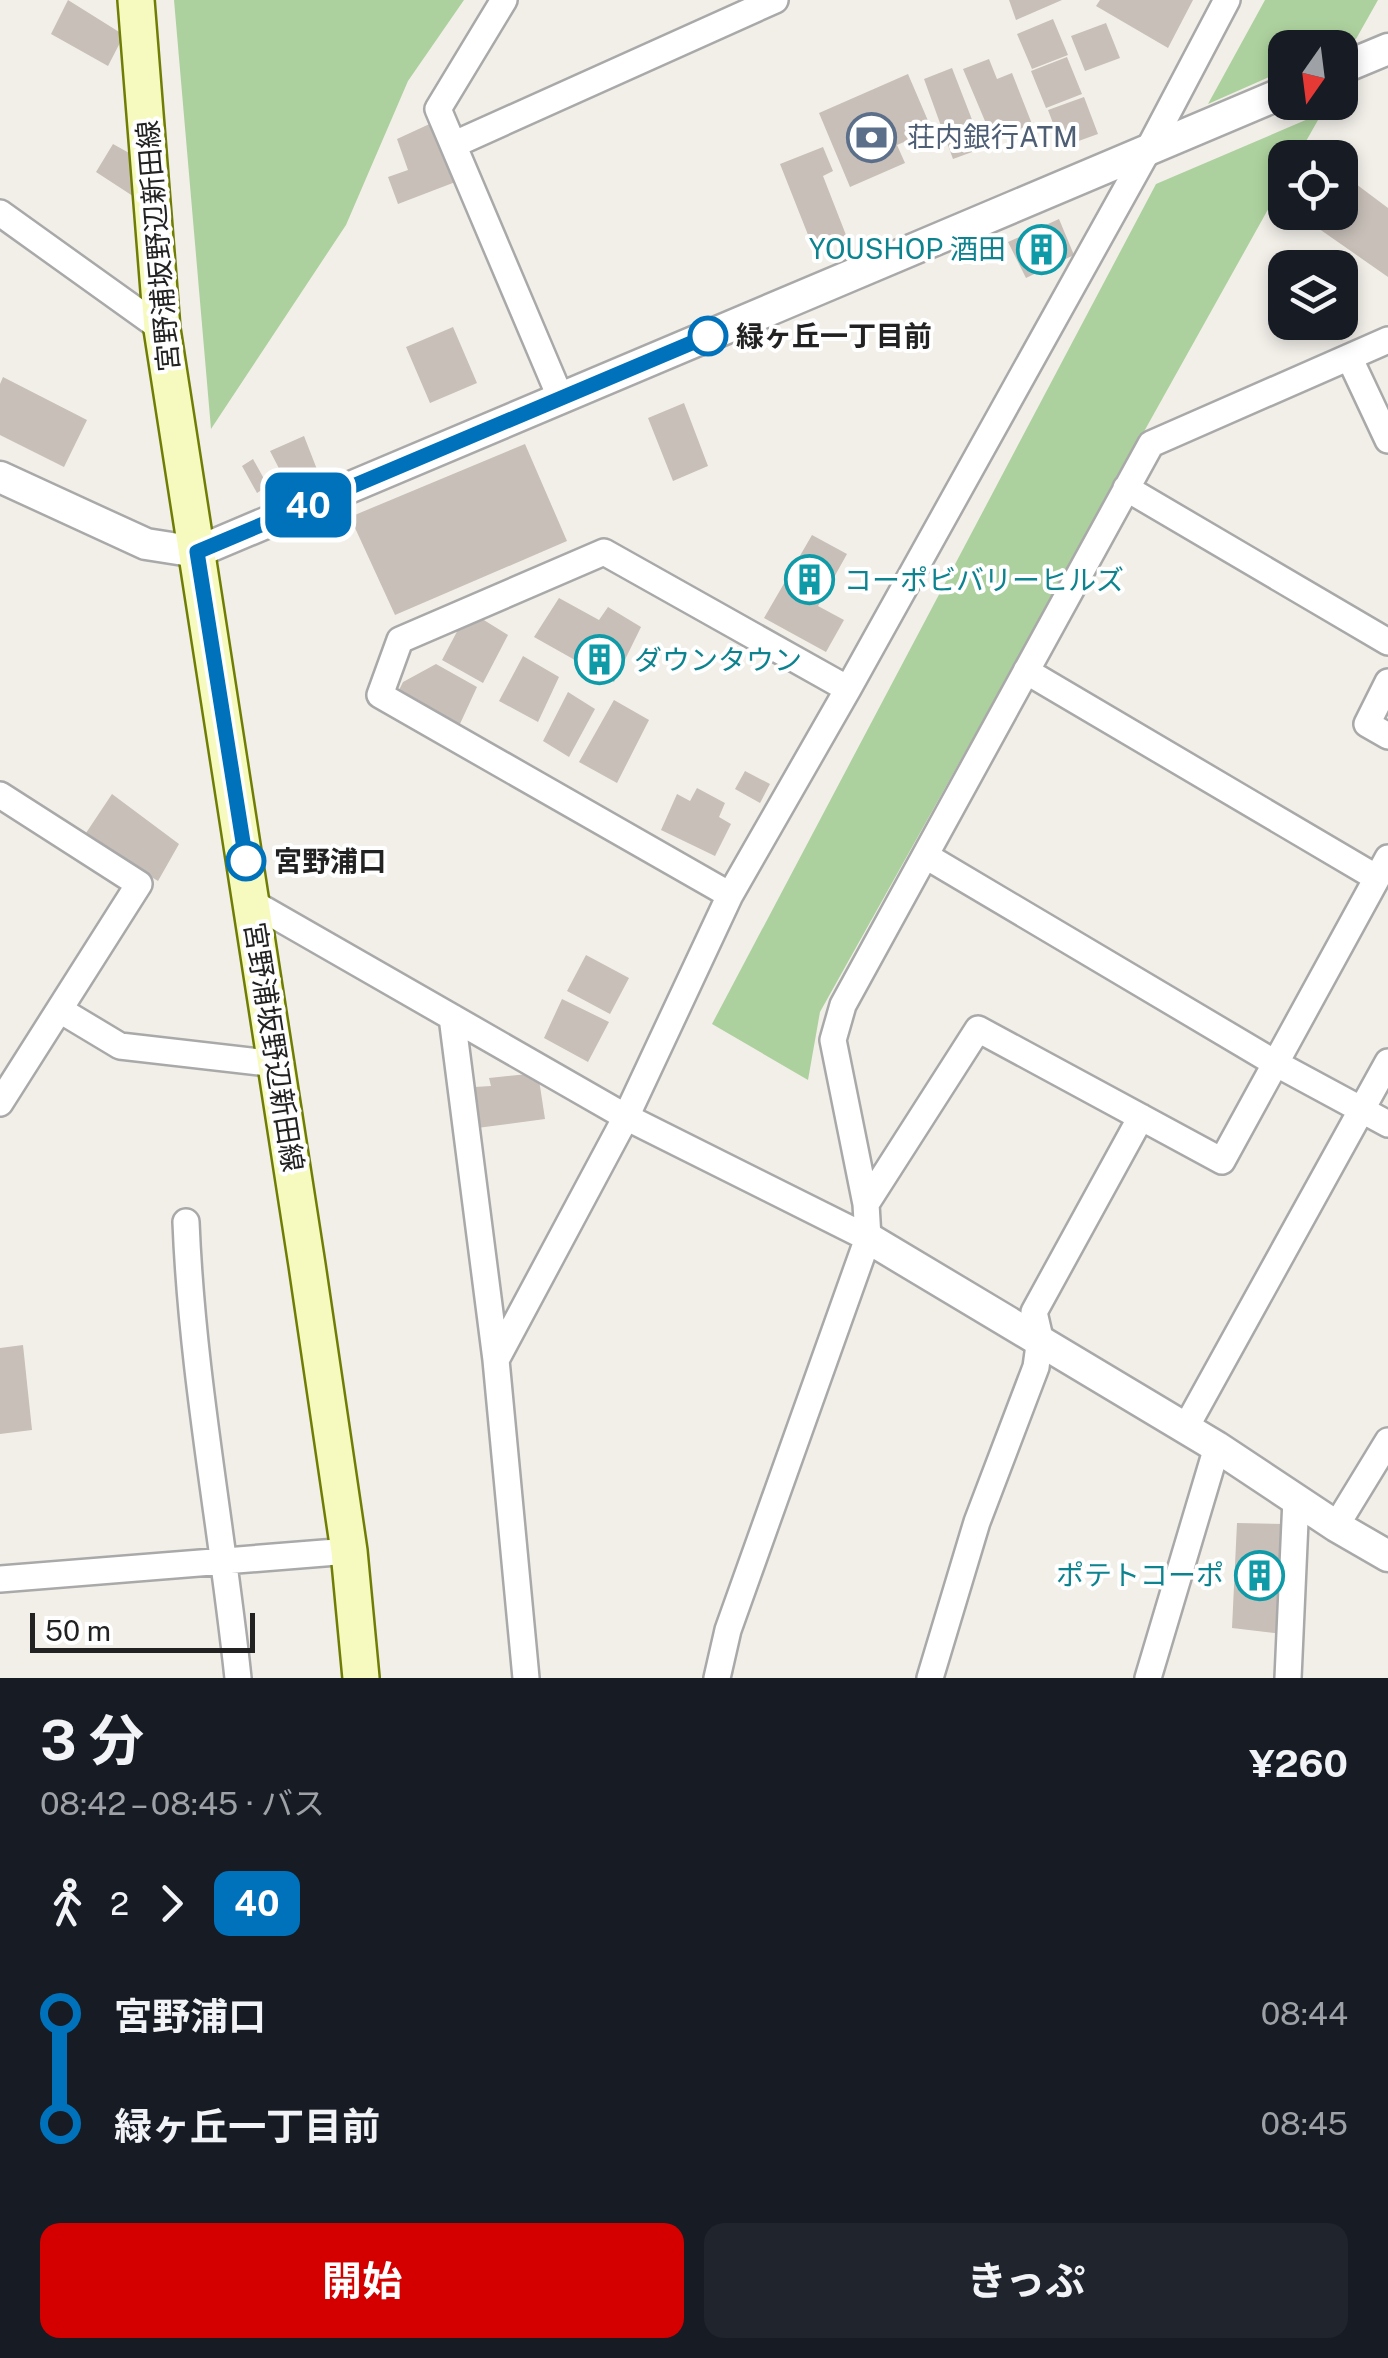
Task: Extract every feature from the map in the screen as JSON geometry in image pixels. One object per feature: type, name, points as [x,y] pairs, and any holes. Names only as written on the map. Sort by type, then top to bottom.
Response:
[{"type":"main road","name":"宮野浦坂野辺新田線","points":[[136,0],[162,329],[253,903],[349,1550],[361,1678]]},
{"type":"street","points":[[504,0],[438,109],[561,398]]},
{"type":"street","points":[[455,144],[775,0]]},
{"type":"street","points":[[496,1360],[626,1117],[730,895],[1148,150],[1227,0]]},
{"type":"street","points":[[1358,62],[1388,49]]},
{"type":"street","points":[[0,476],[146,544],[197,552],[1268,99]]},
{"type":"street","points":[[0,213],[162,329]]},
{"type":"street","points":[[717,1678],[728,1630],[868,1238],[866,1204],[833,1040],[843,1005],[1151,444],[1388,340]]},
{"type":"street","points":[[1349,357],[1388,440]]},
{"type":"street","points":[[1126,488],[1388,642]]},
{"type":"street","points":[[730,895],[380,695],[400,640],[604,552],[848,689]]},
{"type":"street","points":[[866,1204],[978,1028],[1222,1161],[1382,868],[1026,672]]},
{"type":"street","points":[[1388,682],[1367,724],[1388,736]]},
{"type":"street","points":[[0,796],[140,884],[60,1010],[5,1085]]},
{"type":"street","points":[[926,856],[1275,1063],[1388,1124]]},
{"type":"street","points":[[253,903],[626,1117],[868,1238],[1040,1338],[1388,1556]]},
{"type":"street","points":[[60,1010],[120,1046],[277,1064]]},
{"type":"street","points":[[452,1017],[496,1360],[526,1678]]},
{"type":"street","points":[[1185,1428],[1388,1062]]},
{"type":"street","points":[[930,1678],[977,1522],[1036,1367],[1040,1338],[1034,1312],[1142,1118]]},
{"type":"street","points":[[186,1222],[190,1309],[226,1562],[238,1678]]},
{"type":"street","points":[[1336,1526],[1388,1441]]},
{"type":"street","points":[[1148,1678],[1217,1447]]},
{"type":"street","points":[[1288,1678],[1296,1499]]},
{"type":"street","points":[[0,1579],[349,1550]]},
{"type":"green space","points":[[174,0],[464,0],[408,81],[346,225],[211,429]]},
{"type":"green space","points":[[1265,0],[1378,0],[1358,35],[1358,30],[1268,30],[1268,78],[1208,104]]},
{"type":"green space","points":[[1306,120],[1318,120],[1307,140],[1268,140],[1268,209],[820,1012],[808,1080],[712,1024],[1156,184]]},
{"type":"building","points":[[68,0],[124,35],[108,66],[51,34]]},
{"type":"building","points":[[1009,0],[1062,0],[1016,20]]},
{"type":"building","points":[[1100,0],[1193,0],[1168,48],[1096,6]]},
{"type":"building","points":[[1053,19],[1068,55],[1032,69],[1017,34]]},
{"type":"building","points":[[1106,23],[1120,58],[1085,71],[1071,36]]},
{"type":"building","points":[[1067,57],[1082,94],[1046,108],[1031,71]]},
{"type":"building","points":[[989,59],[997,79],[1012,73],[1032,124],[993,140],[963,69]]},
{"type":"building","points":[[952,68],[983,148],[953,159],[924,79]]},
{"type":"building","name":"荘内銀行ATM","points":[[908,74],[932,130],[897,145],[905,163],[850,187],[819,113]]},
{"type":"building","points":[[1084,97],[1098,134],[1062,147],[1048,110]]},
{"type":"building","points":[[436,121],[458,181],[398,204],[388,177],[408,170],[397,139]]},
{"type":"building","points":[[113,144],[140,159],[139,200],[96,172]]},
{"type":"building","points":[[823,147],[833,171],[823,176],[846,235],[814,250],[780,164]]},
{"type":"building","points":[[1358,186],[1388,208],[1388,277],[1358,256],[1358,250],[1349,250],[1321,230],[1358,230]]},
{"type":"building","name":"YOUSHOP 酒田","points":[[1059,219],[1074,255],[1026,278],[1008,242]]},
{"type":"building","points":[[453,327],[477,383],[430,403],[406,347]]},
{"type":"building","points":[[3,377],[87,420],[64,467],[0,435]]},
{"type":"building","points":[[684,403],[708,466],[673,481],[648,418]]},
{"type":"building","points":[[304,436],[318,472],[286,482],[270,451]]},
{"type":"building","points":[[525,444],[567,541],[395,615],[350,517]]},
{"type":"building","points":[[253,459],[268,486],[257,493],[242,466]]},
{"type":"building","name":"コーポビバリーヒルズ","points":[[812,535],[847,554],[818,606],[844,620],[826,652],[764,618]]},
{"type":"building","name":"ダウンタウン","points":[[559,598],[599,620],[608,607],[641,627],[614,682],[534,637]]},
{"type":"building","points":[[479,617],[508,635],[483,683],[442,660],[462,622]]},
{"type":"building","points":[[523,656],[559,677],[538,722],[499,701]]},
{"type":"building","points":[[436,664],[477,687],[459,726],[397,694],[403,682]]},
{"type":"building","points":[[568,692],[595,709],[569,757],[543,741]]},
{"type":"building","points":[[614,700],[649,720],[617,783],[579,762]]},
{"type":"building","points":[[745,771],[770,784],[760,803],[735,789]]},
{"type":"building","points":[[697,788],[725,803],[719,817],[731,824],[715,856],[661,830],[677,794],[690,801]]},
{"type":"building","points":[[112,794],[179,844],[158,881],[84,836]]},
{"type":"building","points":[[586,955],[629,978],[610,1014],[567,991]]},
{"type":"building","points":[[562,999],[609,1022],[588,1062],[544,1038]]},
{"type":"building","points":[[538,1073],[545,1119],[477,1128],[474,1087],[491,1086],[489,1078]]},
{"type":"building","points":[[23,1345],[32,1430],[0,1434],[0,1348]]},
{"type":"building","name":"ポテトコーポ","points":[[1237,1523],[1286,1524],[1283,1634],[1232,1628]]},
{"type":"bus line","name":"40","points":[[246,861],[197,552],[708,336]]},
{"type":"place","name":"荘内銀行ATM","points":[[872,137]]},
{"type":"place","name":"YOUSHOP 酒田","points":[[1041,249]]},
{"type":"place","name":"緑ヶ丘一丁目前","points":[[708,336]]},
{"type":"place","name":"コーポビバリーヒルズ","points":[[809,580]]},
{"type":"place","name":"ダウンタウン","points":[[599,660]]},
{"type":"place","name":"宮野浦口","points":[[246,861]]},
{"type":"place","name":"ポテトコーポ","points":[[1259,1575]]}]
